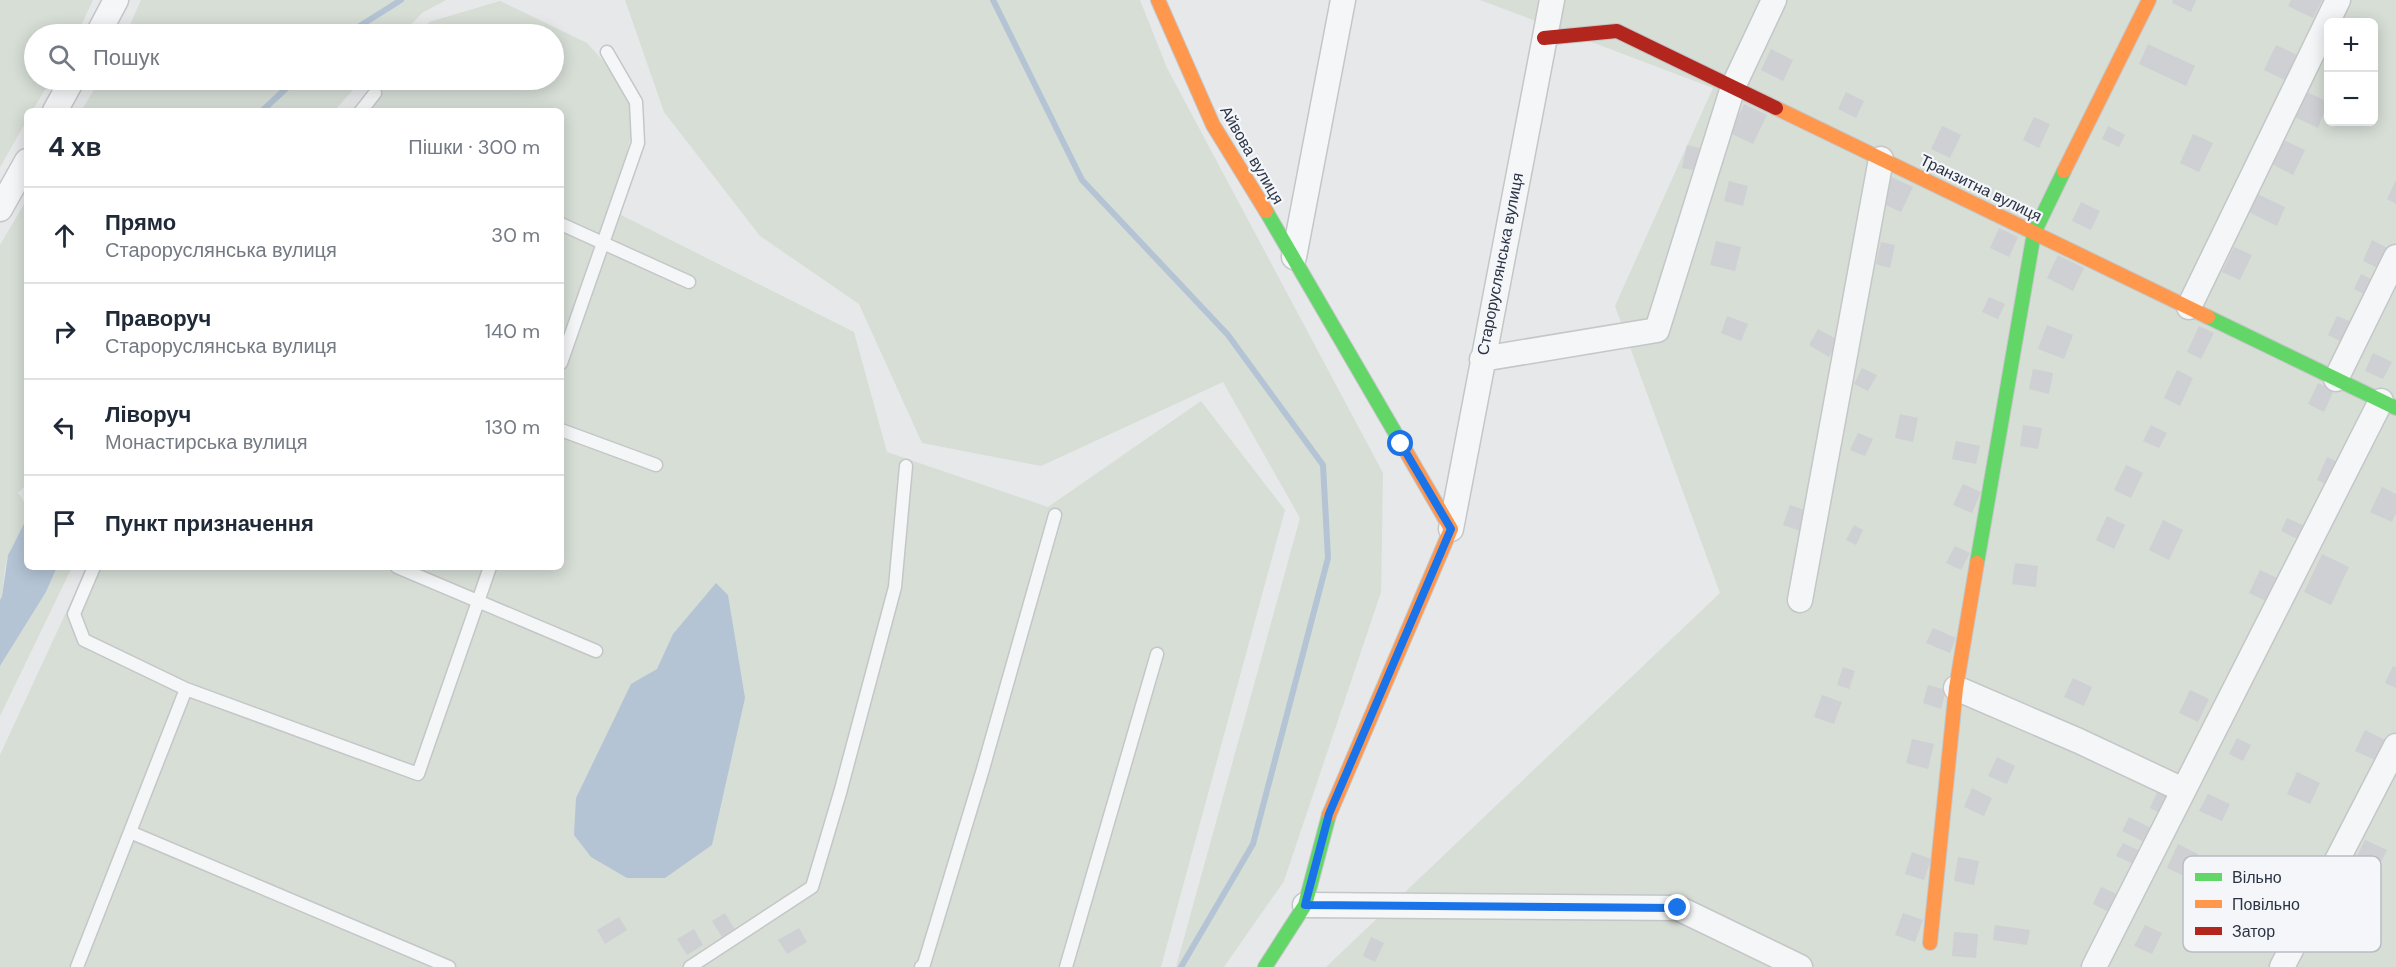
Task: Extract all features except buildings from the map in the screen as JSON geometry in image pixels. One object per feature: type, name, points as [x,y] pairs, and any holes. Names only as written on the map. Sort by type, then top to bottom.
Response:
[{"type":"street","points":[[103,24],[116,0]]},
{"type":"street","name":"Айвова вулиця","points":[[1158,0],[1213,125],[1294,257]]},
{"type":"street","points":[[1343,0],[1294,257],[1451,529]]},
{"type":"street","name":"Староруслянська вулиця","points":[[1265,967],[1305,905],[1329,814],[1451,529],[1552,0]]},
{"type":"street","points":[[1482,358],[1657,330],[1733,87],[1774,0]]},
{"type":"street","points":[[1930,943],[1956,688],[2034,232],[2149,0]]},
{"type":"street","points":[[2189,307],[2338,0]]},
{"type":"street","name":"Транзитна вулиця","points":[[1544,38],[1617,31],[2389,404]]},
{"type":"street","points":[[57,108],[67,90]]},
{"type":"street","points":[[1800,600],[1881,159]]},
{"type":"street","points":[[0,209],[24,165]]},
{"type":"street","points":[[2336,379],[2396,256]]},
{"type":"street","points":[[2094,967],[2183,790],[2389,404]]},
{"type":"street","points":[[1956,688],[2079,741],[2183,790]]},
{"type":"street","points":[[2339,856],[2396,746]]},
{"type":"street","points":[[1305,905],[1678,908],[1800,967]]},
{"type":"street","points":[[2282,967],[2290,952]]},
{"type":"lane","points":[[564,354],[638,143],[636,102],[607,52]]},
{"type":"lane","points":[[364,108],[375,93]]},
{"type":"lane","points":[[564,225],[689,282]]},
{"type":"lane","points":[[564,431],[656,465]]},
{"type":"lane","points":[[690,967],[812,887],[840,793],[894,587],[906,466]]},
{"type":"lane","points":[[921,967],[924,964],[983,770],[1055,515]]},
{"type":"lane","points":[[93,570],[74,614],[84,640],[186,689],[418,774],[489,570]]},
{"type":"lane","points":[[404,570],[596,651]]},
{"type":"lane","points":[[1066,967],[1157,654]]},
{"type":"lane","points":[[77,967],[186,689]]},
{"type":"lane","points":[[130,832],[449,967]]},
{"type":"shaded area","points":[[0,0],[93,0],[82,24],[24,24],[24,90],[45,90],[34,108],[24,108],[24,125],[0,167]]},
{"type":"shaded area","points":[[141,0],[446,0],[422,13],[412,24],[130,24]]},
{"type":"shaded area","points":[[625,0],[1140,0],[1167,68],[1383,473],[1381,592],[1284,881],[1224,967],[1176,967],[1300,518],[1223,382],[1041,466],[922,443],[859,304],[760,236],[664,112]]},
{"type":"shaded area","points":[[1480,0],[2396,0],[2396,967],[1326,967],[1720,593],[1615,306],[1713,88]]},
{"type":"shaded area","points":[[500,1],[548,24],[427,24]]},
{"type":"shaded area","points":[[564,32],[587,43],[624,84],[635,122],[611,210],[854,332],[887,452],[1048,507],[1201,401],[1285,510],[1161,967],[0,967],[0,755],[86,570],[564,570],[564,108],[354,108],[370,90],[564,90]]},
{"type":"shaded area","points":[[94,90],[353,90],[337,108],[83,108]]},
{"type":"shaded area","points":[[24,204],[24,487],[18,493],[24,502],[24,523],[7,558],[0,600],[0,245]]},
{"type":"shaded area","points":[[56,570],[71,570],[0,716],[0,666],[46,592]]},
{"type":"water","points":[[24,524],[24,570],[56,570],[46,592],[0,666],[0,600],[8,555]]},
{"type":"water","points":[[716,583],[728,595],[745,698],[712,845],[665,878],[627,878],[591,857],[574,835],[576,798],[631,684],[657,669],[673,634]]},
{"type":"waterway","points":[[363,24],[401,0]]},
{"type":"waterway","points":[[993,0],[1082,180],[1228,335],[1323,465],[1328,558],[1253,844],[1181,967]]},
{"type":"waterway","points":[[265,108],[284,90]]},
{"type":"traffic: fast","points":[[1977,563],[2034,233],[2064,171]]},
{"type":"traffic: fast","points":[[1266,211],[1404,448]]},
{"type":"traffic: fast","points":[[2208,317],[2396,408]]},
{"type":"traffic: fast","points":[[1265,967],[1305,905],[1329,815]]},
{"type":"traffic: slow","points":[[1158,0],[1213,125],[1266,211]]},
{"type":"traffic: slow","points":[[2064,171],[2149,0]]},
{"type":"traffic: slow","points":[[1776,108],[2208,317]]},
{"type":"traffic: slow","points":[[1329,815],[1451,529],[1404,448]]},
{"type":"traffic: slow","points":[[1930,943],[1956,688],[1977,563]]},
{"type":"traffic: jam","points":[[1544,38],[1617,31],[1776,108]]},
{"type":"route","points":[[1401,444],[1451,529],[1329,814],[1305,905],[1678,908]]}]
